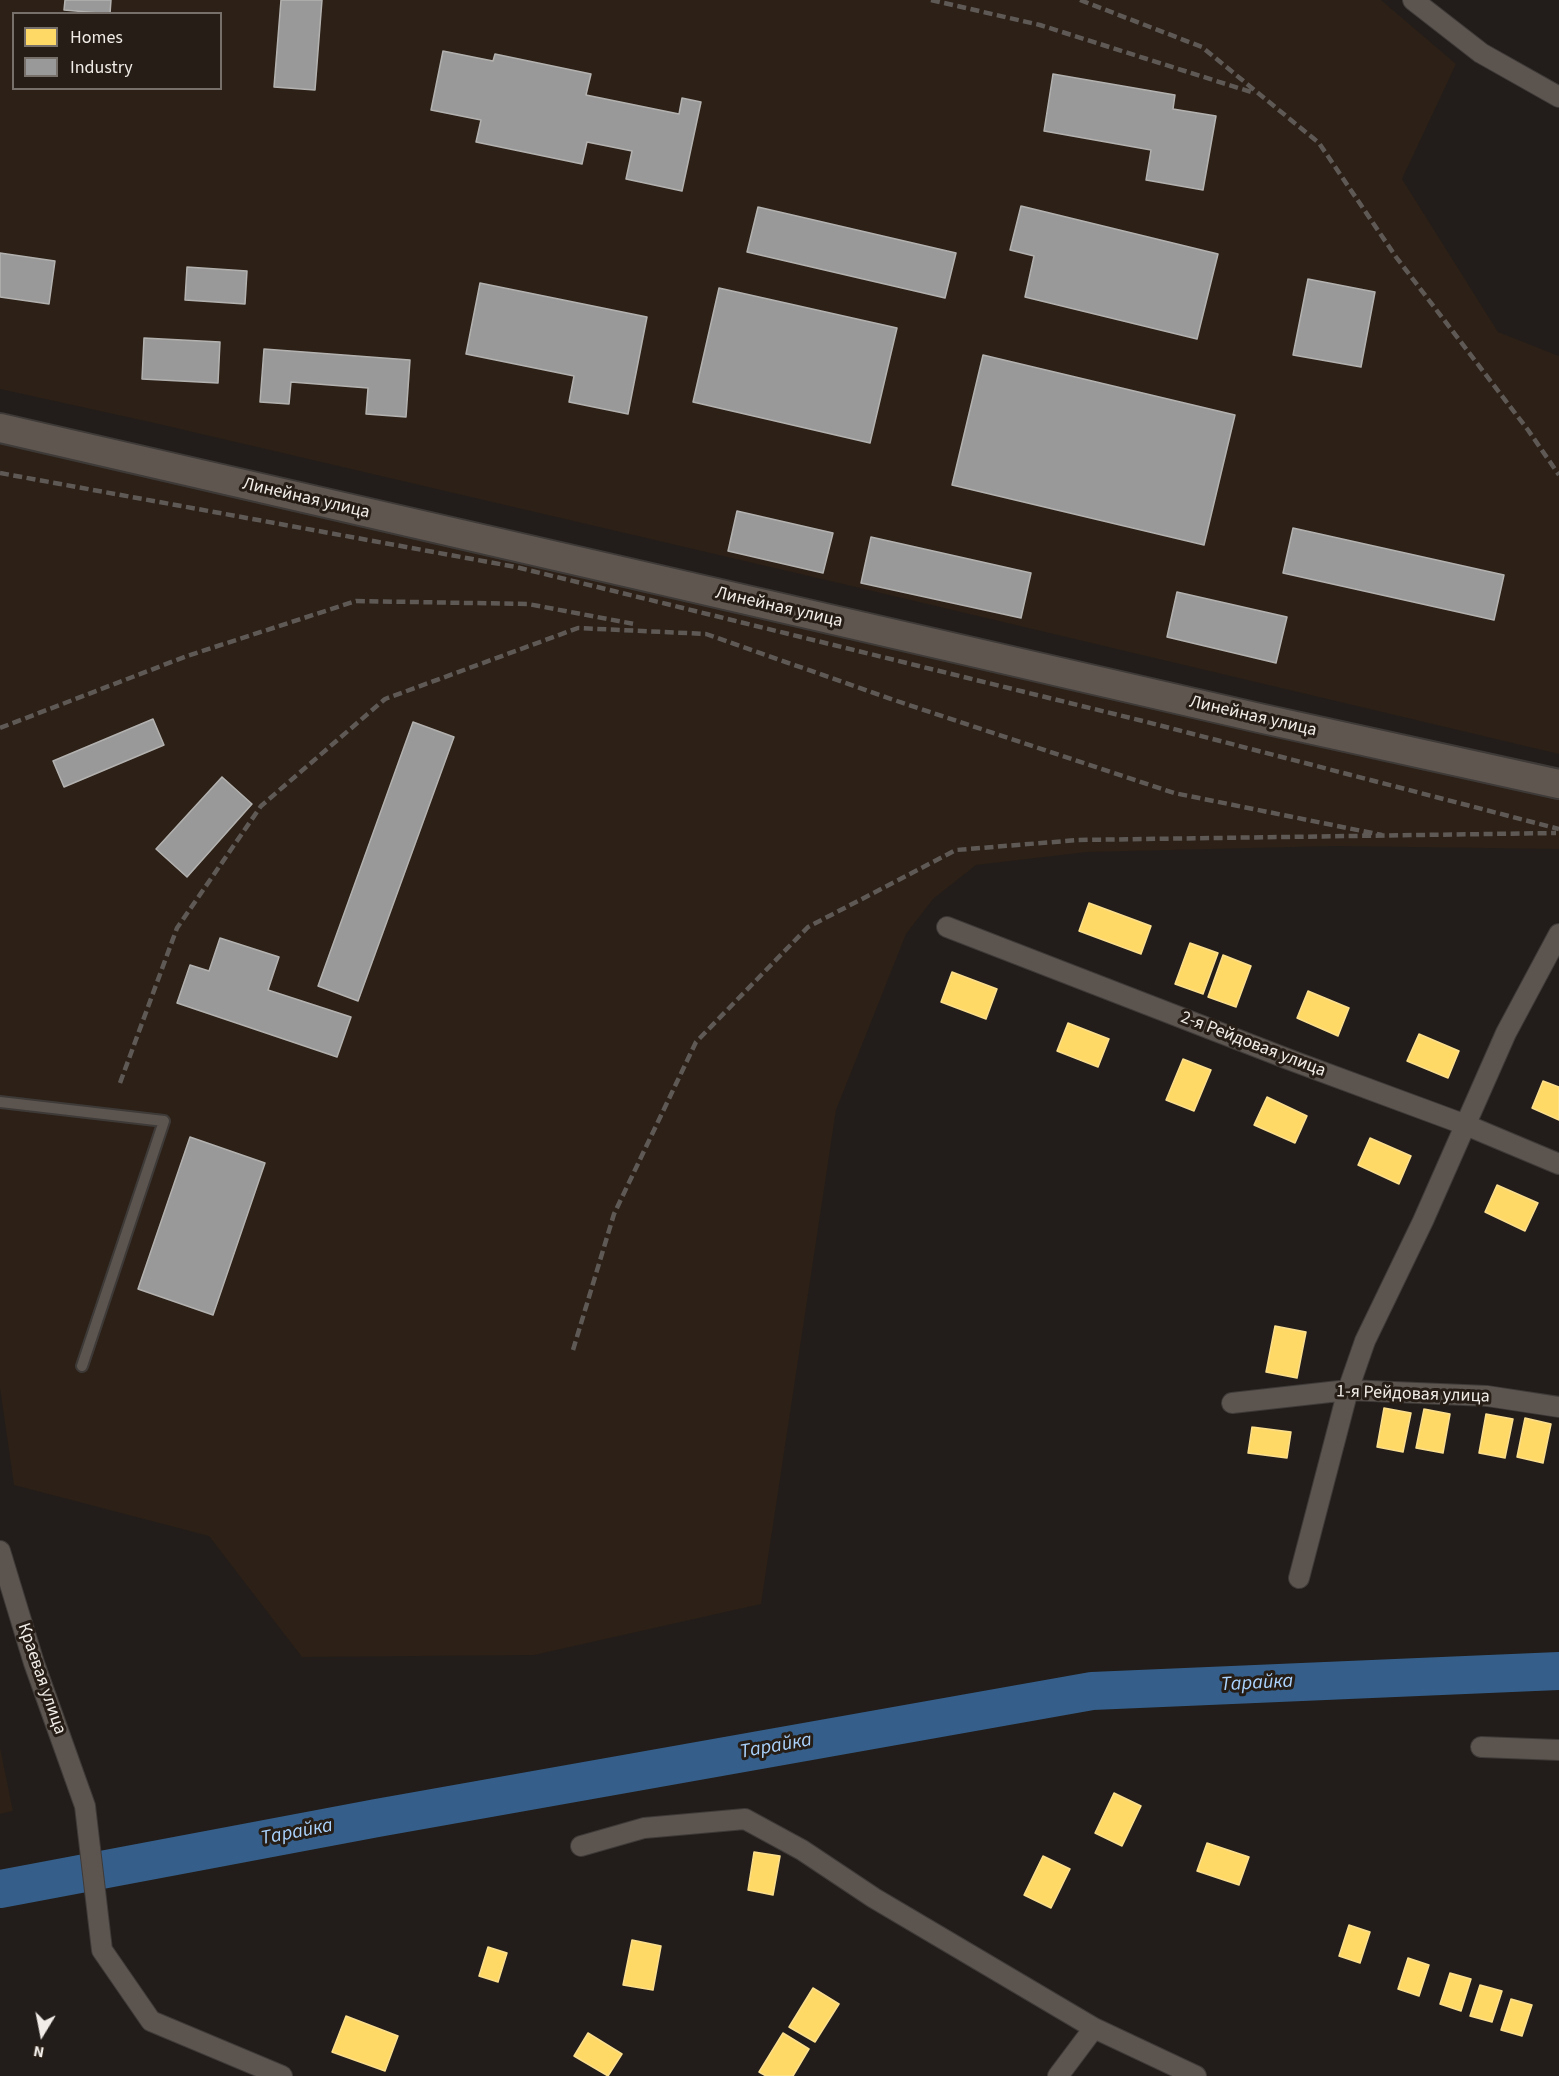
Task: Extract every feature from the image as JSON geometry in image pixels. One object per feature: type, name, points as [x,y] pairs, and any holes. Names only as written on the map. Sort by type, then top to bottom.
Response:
[{"type":"street","points":[[1413,0],[1481,53],[1559,97]]},
{"type":"street","name":"Линейная улица","points":[[0,428],[1259,718],[1559,784]]},
{"type":"street","name":"2-я Рейдовая улица","points":[[947,927],[1293,1061],[1466,1125],[1559,1164]]},
{"type":"street","points":[[1299,1578],[1348,1390],[1365,1341],[1423,1221],[1506,1033],[1559,934]]},
{"type":"street","name":"1-я Рейдовая улица","points":[[1232,1403],[1348,1390],[1487,1396],[1559,1407]]},
{"type":"street","name":"Краевая улица","points":[[0,1551],[34,1663],[86,1806],[102,1950],[151,2021],[282,2076]]},
{"type":"street","points":[[1481,1747],[1559,1750]]},
{"type":"street","points":[[581,1846],[644,1828],[745,1820],[802,1850],[874,1898],[1094,2028],[1196,2076]]},
{"type":"street","points":[[1059,2076],[1094,2028]]},
{"type":"lane","points":[[0,1102],[164,1121],[82,1366]]},
{"type":"shaded area","points":[[0,0],[1381,0],[1456,64],[1402,179],[1498,332],[1559,356],[1559,754],[843,584],[0,389]]},
{"type":"shaded area","points":[[0,444],[1559,799],[1559,849],[1335,846],[1087,852],[976,865],[933,899],[906,934],[836,1110],[761,1604],[534,1655],[302,1657],[209,1536],[14,1485],[0,1388]]},
{"type":"shaded area","points":[[0,1748],[13,1811],[0,1814]]},
{"type":"building: Homes","points":[[1089,903],[1151,926],[1141,954],[1079,931]]},
{"type":"building: Homes","points":[[1190,943],[1218,953],[1203,994],[1175,984]]},
{"type":"building: Homes","points":[[1223,955],[1251,966],[1236,1007],[1208,997]]},
{"type":"building: Homes","points":[[952,972],[997,989],[986,1019],[941,1002]]},
{"type":"building: Homes","points":[[1308,991],[1349,1008],[1338,1036],[1297,1018]]},
{"type":"building: Homes","points":[[1068,1023],[1109,1039],[1098,1067],[1057,1051]]},
{"type":"building: Homes","points":[[1419,1034],[1459,1051],[1448,1078],[1407,1061]]},
{"type":"building: Homes","points":[[1183,1059],[1211,1070],[1194,1111],[1166,1100]]},
{"type":"building: Homes","points":[[1543,1081],[1559,1087],[1559,1120],[1532,1108]]},
{"type":"building: Homes","points":[[1267,1097],[1307,1116],[1295,1143],[1254,1125]]},
{"type":"building: Homes","points":[[1370,1138],[1411,1156],[1399,1184],[1358,1165]]},
{"type":"building: Homes","points":[[1497,1185],[1538,1203],[1525,1231],[1485,1212]]},
{"type":"building: Homes","points":[[1275,1326],[1306,1332],[1297,1378],[1266,1372]]},
{"type":"building: Homes","points":[[1384,1408],[1411,1413],[1403,1452],[1377,1447]]},
{"type":"building: Homes","points":[[1424,1409],[1450,1414],[1443,1453],[1416,1448]]},
{"type":"building: Homes","points":[[1486,1414],[1513,1419],[1505,1458],[1479,1453]]},
{"type":"building: Homes","points":[[1525,1418],[1551,1424],[1543,1463],[1517,1457]]},
{"type":"building: Homes","points":[[1252,1427],[1291,1432],[1287,1458],[1248,1453]]},
{"type":"building: Homes","points":[[1114,1793],[1141,1806],[1122,1846],[1095,1833]]},
{"type":"building: Homes","points":[[1207,1843],[1249,1857],[1239,1885],[1197,1871]]},
{"type":"building: Homes","points":[[754,1852],[780,1856],[773,1895],[748,1890]]},
{"type":"building: Homes","points":[[1043,1856],[1070,1869],[1051,1908],[1024,1895]]},
{"type":"building: Homes","points":[[1349,1925],[1370,1932],[1360,1963],[1339,1956]]},
{"type":"building: Homes","points":[[632,1940],[661,1946],[653,1990],[623,1985]]},
{"type":"building: Homes","points":[[488,1947],[507,1953],[498,1982],[479,1976]]},
{"type":"building: Homes","points":[[1408,1958],[1429,1965],[1419,1996],[1398,1989]]},
{"type":"building: Homes","points":[[1450,1973],[1471,1979],[1461,2011],[1440,2004]]},
{"type":"building: Homes","points":[[1480,1985],[1502,1991],[1492,2022],[1470,2016]]},
{"type":"building: Homes","points":[[813,1988],[839,2004],[815,2042],[789,2027]]},
{"type":"building: Homes","points":[[1511,1999],[1532,2005],[1522,2036],[1501,2030]]},
{"type":"building: Homes","points":[[346,2016],[398,2036],[385,2071],[332,2052]]},
{"type":"building: Homes","points":[[588,2033],[622,2054],[608,2076],[574,2056]]},
{"type":"building: Homes","points":[[783,2033],[809,2049],[793,2076],[766,2076],[759,2072]]},
{"type":"building: Industry","points":[[65,0],[111,0],[110,12],[64,10]]},
{"type":"building: Industry","points":[[281,0],[322,0],[315,90],[274,87]]},
{"type":"building: Industry","points":[[443,51],[493,61],[495,54],[591,74],[586,95],[679,114],[682,98],[701,102],[682,191],[626,179],[632,151],[587,142],[582,164],[476,142],[481,120],[431,110]]},
{"type":"building: Industry","points":[[1053,74],[1175,95],[1173,109],[1216,116],[1203,190],[1146,180],[1151,150],[1044,131]]},
{"type":"building: Industry","points":[[1021,206],[1218,254],[1197,339],[1025,297],[1034,256],[1010,250]]},
{"type":"building: Industry","points":[[758,207],[956,253],[945,298],[747,252]]},
{"type":"building: Industry","points":[[0,253],[55,261],[49,304],[0,297]]},
{"type":"building: Industry","points":[[187,267],[247,271],[245,304],[185,300]]},
{"type":"building: Industry","points":[[1308,279],[1375,292],[1361,367],[1293,355]]},
{"type":"building: Industry","points":[[480,283],[647,317],[628,414],[569,402],[574,376],[466,354]]},
{"type":"building: Industry","points":[[719,288],[897,328],[870,443],[693,402]]},
{"type":"building: Industry","points":[[144,338],[220,342],[218,383],[142,379]]},
{"type":"building: Industry","points":[[264,349],[410,360],[406,417],[366,414],[368,388],[291,382],[289,404],[260,402]]},
{"type":"building: Industry","points":[[983,355],[1235,415],[1204,545],[952,485]]},
{"type":"building: Industry","points":[[737,511],[833,533],[823,573],[728,551]]},
{"type":"building: Industry","points":[[1293,528],[1504,575],[1494,620],[1283,573]]},
{"type":"building: Industry","points":[[871,537],[1031,573],[1021,618],[861,583]]},
{"type":"building: Industry","points":[[1177,592],[1287,617],[1276,663],[1167,637]]},
{"type":"building: Industry","points":[[153,719],[164,745],[64,787],[53,761]]},
{"type":"building: Industry","points":[[413,722],[454,737],[358,1001],[318,986]]},
{"type":"building: Industry","points":[[222,777],[252,804],[187,877],[156,849]]},
{"type":"building: Industry","points":[[220,938],[279,957],[268,990],[351,1017],[337,1057],[177,1003],[190,965],[209,971]]},
{"type":"building: Industry","points":[[190,1137],[265,1163],[213,1315],[138,1289]]},
{"type":"waterway","name":"Тарайка","points":[[0,1889],[377,1818],[1092,1691],[1559,1671]]},
{"type":"railway","points":[[931,0],[1040,25],[1251,92]]},
{"type":"railway","points":[[1080,0],[1202,47],[1319,143],[1396,257],[1528,430],[1559,475]]},
{"type":"railway","points":[[0,473],[516,567],[1147,722],[1559,829]]},
{"type":"railway","points":[[0,728],[187,656],[356,601],[528,604],[634,624]]},
{"type":"railway","points":[[120,1083],[177,928],[261,806],[385,699],[578,628],[706,634],[897,701],[1174,793],[1382,835]]},
{"type":"railway","points":[[573,1350],[614,1214],[696,1042],[808,927],[956,850],[1078,840],[1556,833]]}]
